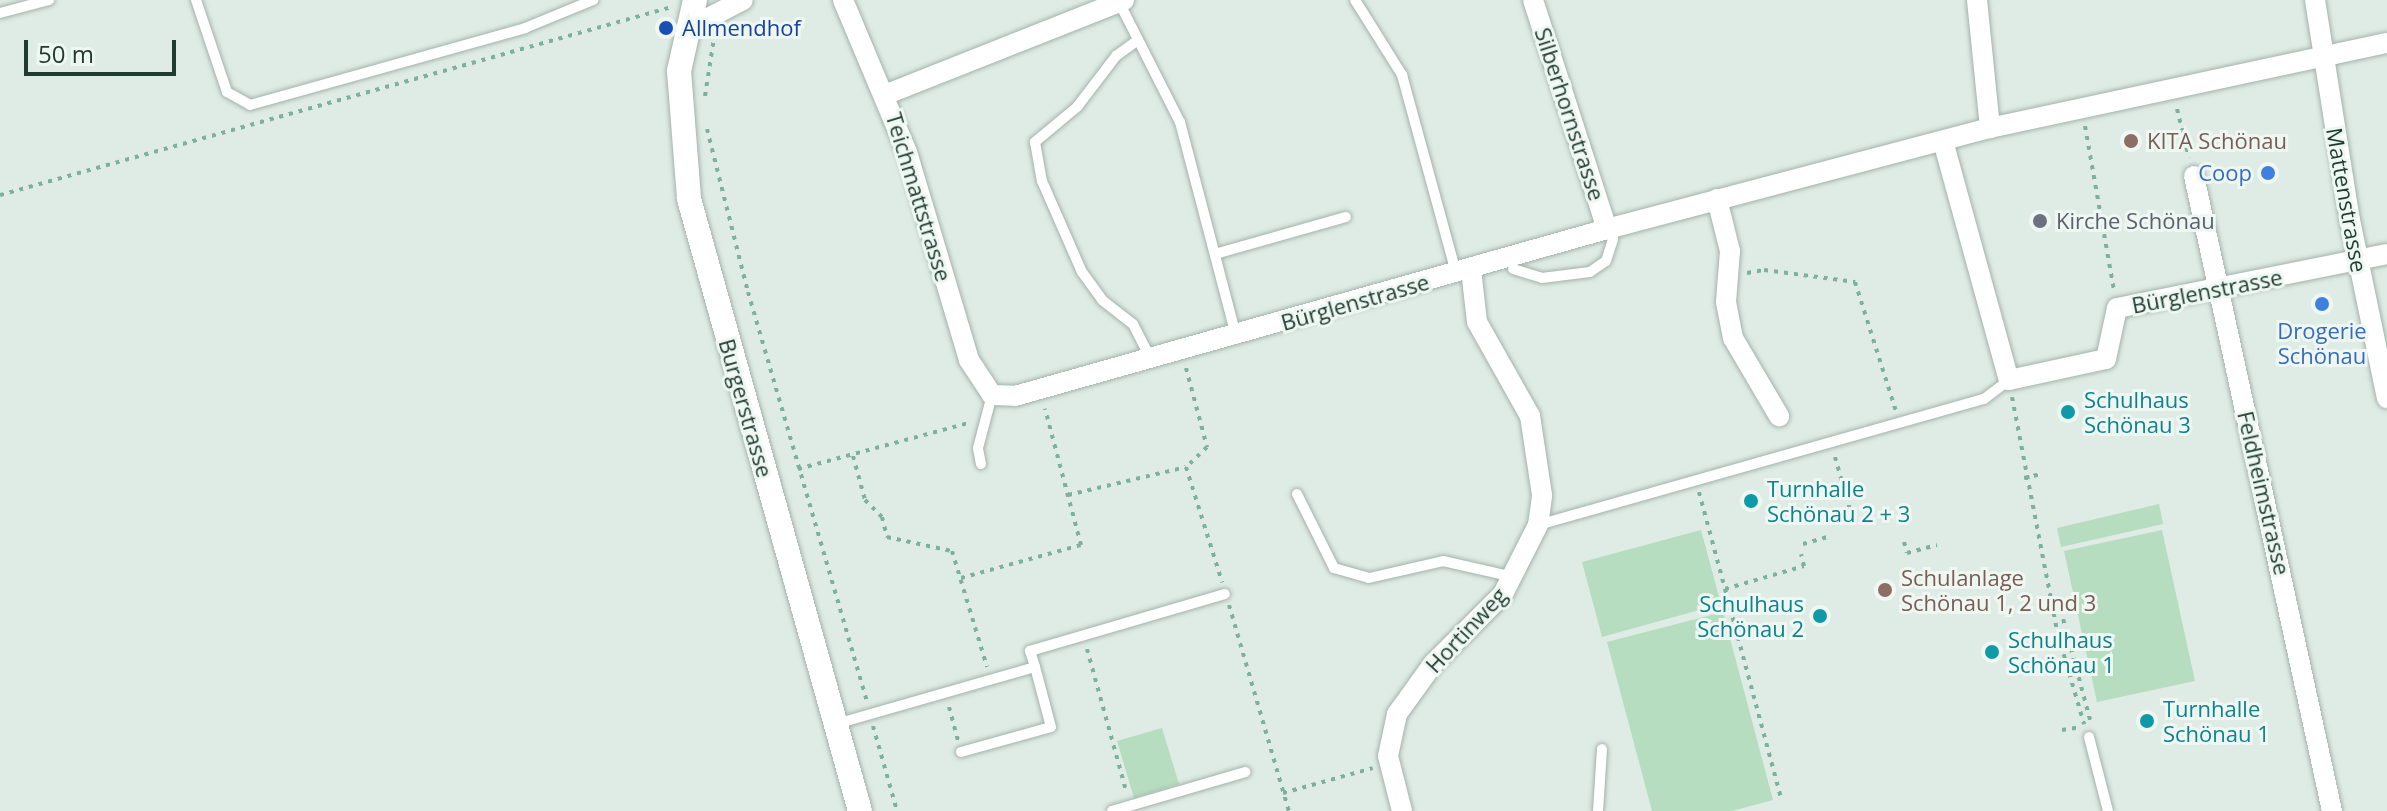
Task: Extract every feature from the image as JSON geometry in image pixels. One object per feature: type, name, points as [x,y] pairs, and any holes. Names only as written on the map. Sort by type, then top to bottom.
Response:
[{"type":"main road","name":"Burgerstrasse","points":[[695,0],[685,30],[679,99],[689,199],[860,811]]},
{"type":"street","points":[[685,30],[743,0]]},
{"type":"street","name":"Teichmattstrasse","points":[[843,0],[887,94],[969,360],[992,395]]},
{"type":"street","name":"Silberhornstrasse","points":[[1533,0],[1607,229]]},
{"type":"street","points":[[1977,0],[1990,128]]},
{"type":"street","name":"Mattenstrasse","points":[[2315,0],[2321,54],[2358,261],[2387,398]]},
{"type":"street","points":[[887,94],[1122,1]]},
{"type":"street","name":"Bürglenstrasse","points":[[992,395],[1040,391],[1607,229],[1990,128],[2321,54],[2387,43]]},
{"type":"street","points":[[1943,141],[2009,380]]},
{"type":"street","name":"Feldheimstrasse","points":[[2194,176],[2332,811]]},
{"type":"street","points":[[1717,199],[1730,251],[1728,276],[1733,338],[1779,416]]},
{"type":"street","name":"Bürglenstrasse","points":[[2009,380],[2106,359],[2117,308],[2387,254]]},
{"type":"street","name":"Hortinweg","points":[[1402,811],[1389,764],[1390,733],[1408,693],[1491,610],[1514,577],[1538,525],[1542,472],[1537,441],[1520,394],[1477,322],[1464,271]]},
{"type":"lane","points":[[0,13],[49,0]]},
{"type":"lane","points":[[196,0],[227,92],[250,105],[525,28],[593,0]]},
{"type":"lane","points":[[1355,0],[1402,75],[1464,271]]},
{"type":"lane","points":[[1122,1],[1138,40],[1180,122],[1236,335]]},
{"type":"lane","points":[[1138,40],[1116,56],[1077,107],[1035,142],[1042,181],[1082,272],[1102,300],[1133,324],[1151,359]]},
{"type":"lane","points":[[1215,254],[1346,217]]},
{"type":"lane","points":[[1513,269],[1542,278],[1590,272],[1606,261],[1613,239],[1607,229]]},
{"type":"lane","points":[[1538,525],[1984,399],[2009,380]]},
{"type":"lane","points":[[981,464],[978,448],[992,395]]},
{"type":"lane","points":[[1297,494],[1334,568],[1369,578],[1443,561],[1514,577]]},
{"type":"lane","points":[[961,752],[1051,727],[1030,651],[1225,594]]},
{"type":"lane","points":[[836,724],[1035,667]]},
{"type":"lane","points":[[2089,737],[2108,811]]},
{"type":"lane","points":[[1598,811],[1602,749]]},
{"type":"lane","points":[[1112,811],[1245,772]]},
{"type":"path","points":[[0,195],[669,7]]},
{"type":"path","points":[[704,104],[709,53],[720,29]]},
{"type":"path","points":[[2172,87],[2194,176]]},
{"type":"path","points":[[2059,112],[2063,128],[2084,122],[2117,308]]},
{"type":"path","points":[[705,120],[798,469],[897,811]]},
{"type":"path","points":[[1728,276],[1764,270],[1855,282],[1900,423]]},
{"type":"path","points":[[1068,495],[1186,467],[1207,447],[1181,351]]},
{"type":"path","points":[[2009,380],[2024,478],[2051,600],[2089,737]]},
{"type":"path","points":[[961,578],[1081,545],[1040,391]]},
{"type":"path","points":[[798,469],[984,419]]},
{"type":"path","points":[[853,456],[865,500],[882,517],[887,537],[952,551],[991,680]]},
{"type":"path","points":[[1186,467],[1289,811]]},
{"type":"path","points":[[1839,469],[1854,524]]},
{"type":"path","points":[[2024,478],[2042,474]]},
{"type":"path","points":[[1696,482],[1781,799]]},
{"type":"path","points":[[1803,544],[1831,536]]},
{"type":"path","points":[[1904,542],[1907,553],[1937,545]]},
{"type":"path","points":[[1725,589],[1804,566],[1801,554]]},
{"type":"path","points":[[2040,603],[2051,600]]},
{"type":"path","points":[[1083,636],[1129,805]]},
{"type":"path","points":[[945,693],[961,752]]},
{"type":"path","points":[[2062,730],[2085,726]]},
{"type":"path","points":[[1283,793],[1389,764]]},
{"type":"green space","points":[[2159,504],[2163,524],[2061,547],[2057,528]]},
{"type":"green space","points":[[1701,530],[1721,604],[1602,637],[1582,562]]},
{"type":"green space","points":[[2162,530],[2195,681],[2097,702],[2064,551]]},
{"type":"green space","points":[[1723,612],[1773,800],[1732,811],[1652,811],[1607,642]]},
{"type":"green space","points":[[1162,728],[1179,784],[1134,798],[1117,741]]},
{"type":"place","name":"Allmendhof","points":[[666,28]]},
{"type":"place","name":"KITA Schönau","points":[[2131,141]]},
{"type":"place","name":"Coop","points":[[2268,173]]},
{"type":"place","name":"Kirche Schönau","points":[[2040,221]]},
{"type":"place","name":"Drogerie Schönau","points":[[2322,304]]},
{"type":"place","name":"Schulhaus Schönau 3","points":[[2068,412]]},
{"type":"place","name":"Turnhalle Schönau 2 + 3","points":[[1751,501]]},
{"type":"place","name":"Schulanlage Schönau 1, 2 und 3","points":[[1885,590]]},
{"type":"place","name":"Schulhaus Schönau 2","points":[[1820,616]]},
{"type":"place","name":"Schulhaus Schönau 1","points":[[1992,652]]},
{"type":"place","name":"Turnhalle Schönau 1","points":[[2147,721]]}]
